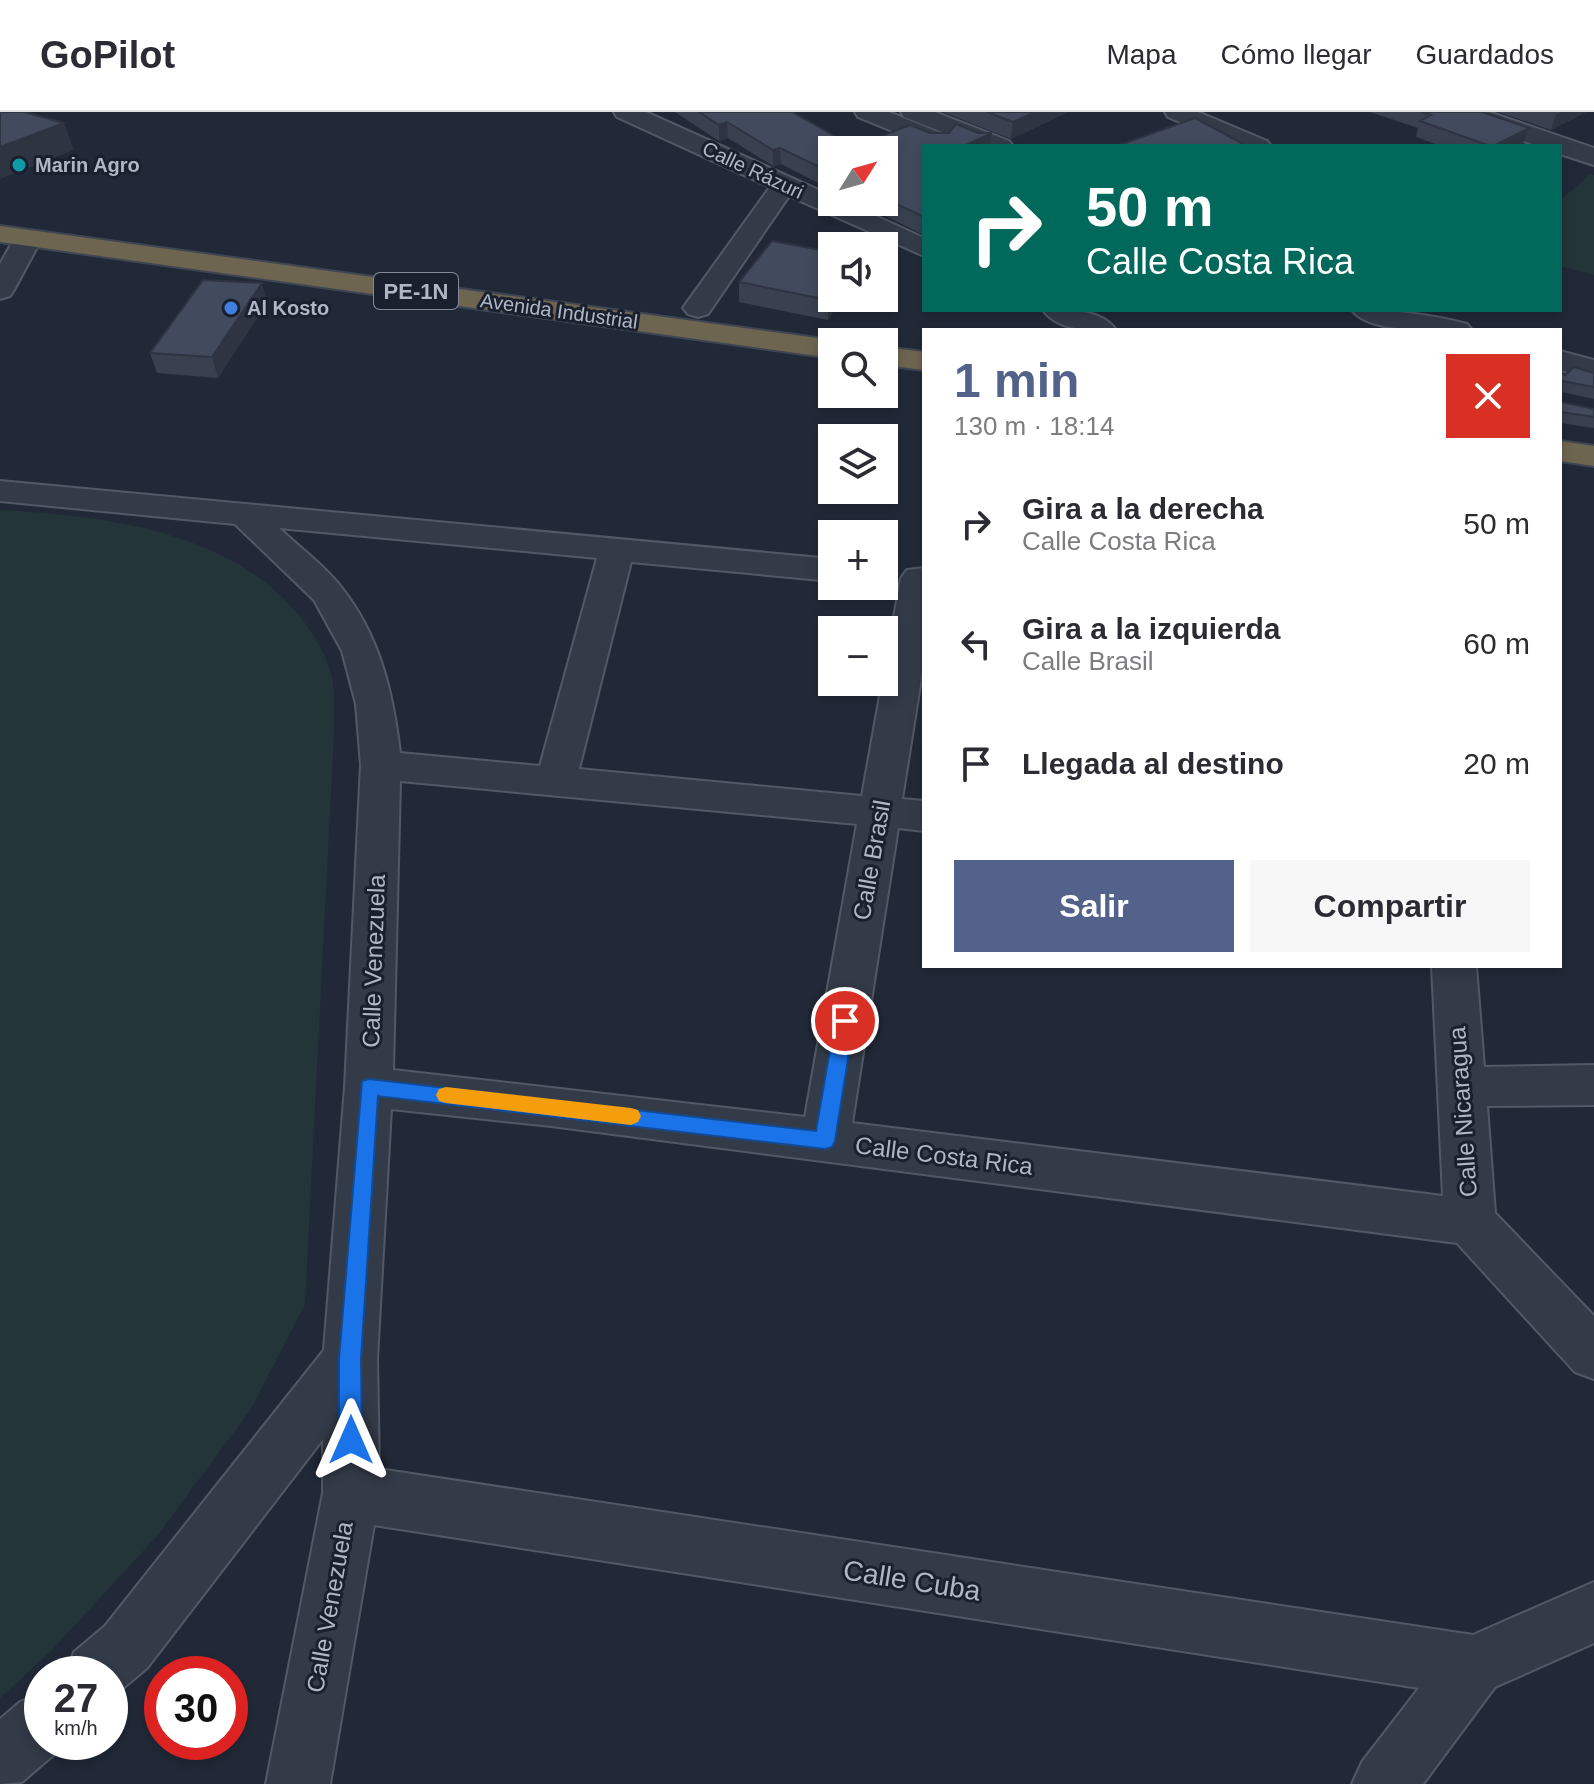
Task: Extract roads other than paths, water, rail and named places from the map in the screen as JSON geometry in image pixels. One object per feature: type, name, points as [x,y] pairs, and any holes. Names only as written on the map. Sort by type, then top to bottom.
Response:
[{"type":"highway","name":"Avenida Industrial","points":[[14,236],[818,347]]},
{"type":"highway","points":[[898,358],[922,361]]},
{"type":"highway","points":[[1562,451],[1594,456]]},
{"type":"street","name":"Calle Rázuri","points":[[626,112],[922,247]]},
{"type":"street","points":[[913,112],[995,144]]},
{"type":"street","points":[[1177,112],[1253,144]]},
{"type":"street","points":[[1465,112],[1557,144]]},
{"type":"street","points":[[880,114],[948,144]]},
{"type":"street","points":[[1562,146],[1594,157]]},
{"type":"street","points":[[1571,173],[1594,157]]},
{"type":"street","points":[[698,308],[785,184]]},
{"type":"street","points":[[0,290],[14,236]]},
{"type":"street","points":[[1062,312],[1097,328]]},
{"type":"street","points":[[1562,361],[1594,370]]},
{"type":"street","points":[[0,491],[818,569]]},
{"type":"street","name":"Calle Venezuela","points":[[246,515],[328,594],[361,651],[375,704],[381,765],[369,1087],[350,1359],[351,1493],[298,1784]]},
{"type":"street","points":[[556,781],[617,550]]},
{"type":"street","name":"Calle Brasil","points":[[825,1141],[880,813],[909,578]]},
{"type":"street","points":[[381,765],[922,816]]},
{"type":"street","name":"Calle Nicaragua","points":[[1454,968],[1470,1222],[1594,1354]]},
{"type":"street","points":[[1460,1087],[1594,1085]]},
{"type":"street","name":"Calle Costa Rica","points":[[369,1087],[1470,1222]]},
{"type":"street","points":[[116,1656],[213,1538],[350,1359]]},
{"type":"street","name":"Calle Cuba","points":[[351,1493],[1474,1666]]},
{"type":"street","points":[[1384,1784],[1474,1666],[1594,1612]]},
{"type":"street","points":[[0,1760],[24,1739]]},
{"type":"place","name":"Marin Agro","points":[[19,165]]},
{"type":"place","name":"Al Kosto","points":[[231,308]]}]
